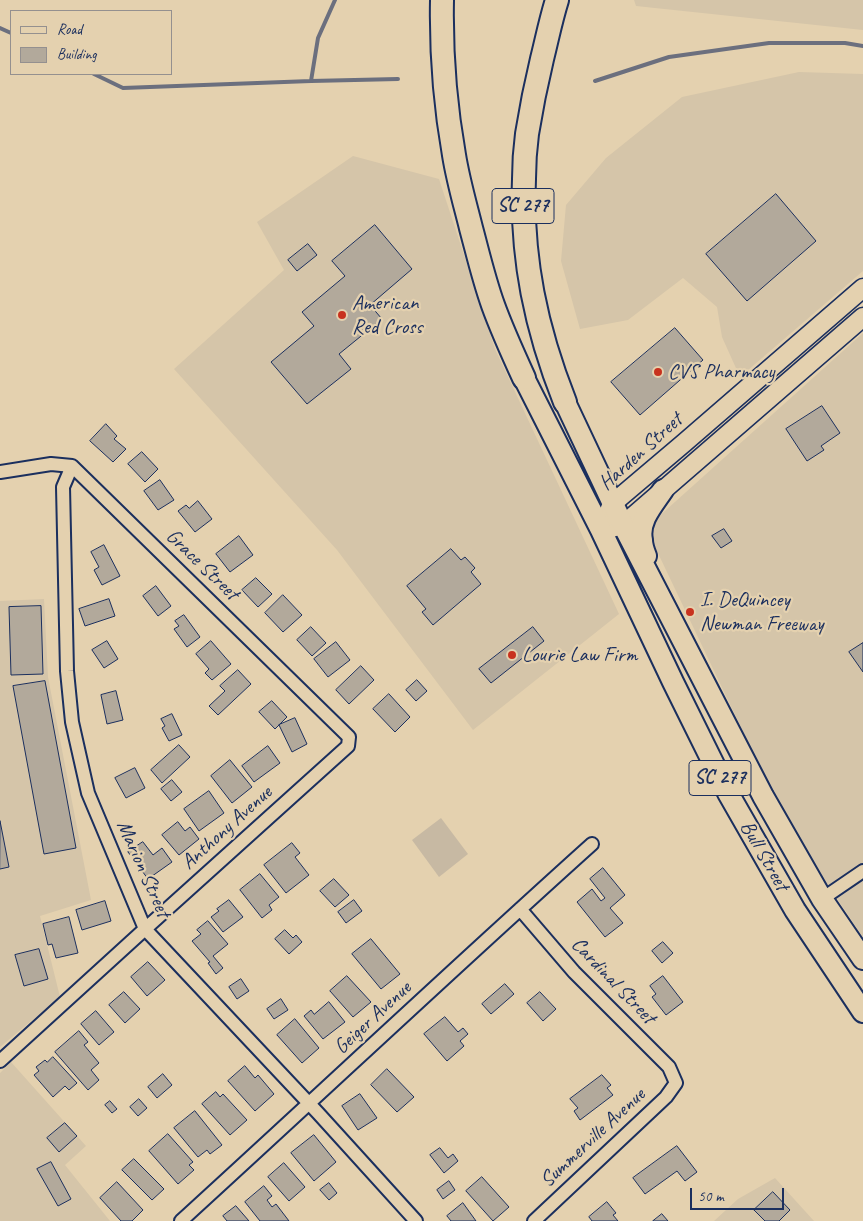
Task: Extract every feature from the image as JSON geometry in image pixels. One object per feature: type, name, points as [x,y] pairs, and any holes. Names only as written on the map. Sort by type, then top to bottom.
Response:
[{"type":"highway","name":"SC 277","points":[[442,0],[448,106],[454,154],[478,257],[493,304],[524,378],[600,530]]},
{"type":"highway","name":"SC 277","points":[[557,0],[537,83],[527,135],[523,207],[526,256],[539,327],[546,350],[565,402],[612,504]]},
{"type":"highway","points":[[654,584],[642,540],[642,528],[647,514],[663,490]]},
{"type":"highway","name":"Bull Street","points":[[612,504],[763,796],[822,899],[863,959]]},
{"type":"highway","name":"Bull Street","points":[[600,530],[728,792],[795,910],[863,1012]]},
{"type":"main road","name":"Harden Street","points":[[600,530],[612,504],[863,288]]},
{"type":"main road","name":"Harden Street","points":[[600,530],[623,525],[863,316]]},
{"type":"street","points":[[0,472],[51,464],[72,466]]},
{"type":"street","name":"Grace Street","points":[[72,466],[349,737],[348,746]]},
{"type":"street","name":"Marion Street","points":[[72,466],[63,487],[67,671],[72,722],[88,793],[145,928],[416,1221]]},
{"type":"street","name":"Anthony Avenue","points":[[0,1061],[348,746]]},
{"type":"street","name":"Geiger Avenue","points":[[181,1221],[592,844]]},
{"type":"street","points":[[822,899],[863,871]]},
{"type":"street","name":"Cardinal Street","points":[[520,909],[574,972],[669,1067],[676,1083]]},
{"type":"street","name":"Summerville Avenue","points":[[534,1221],[666,1097],[676,1083]]},
{"type":"shaded area","points":[[634,0],[863,0],[863,30],[636,6]]},
{"type":"shaded area","points":[[799,72],[863,74],[863,271],[740,377],[722,337],[717,307],[683,278],[628,320],[580,329],[561,261],[566,205],[606,158],[682,97]]},
{"type":"shaded area","points":[[353,156],[439,179],[495,349],[619,614],[473,730],[337,550],[174,369],[284,270],[257,222]]},
{"type":"shaded area","points":[[863,333],[863,937],[821,875],[766,780],[646,528]]},
{"type":"shaded area","points":[[44,599],[48,677],[91,900],[40,916],[60,997],[0,1047],[0,601]]},
{"type":"shaded area","points":[[441,818],[468,854],[439,877],[412,840]]},
{"type":"shaded area","points":[[11,1062],[86,1146],[65,1165],[110,1221],[0,1221],[0,1073]]},
{"type":"shaded area","points":[[775,1178],[814,1221],[714,1221],[738,1199]]},
{"type":"building","points":[[776,194],[816,241],[747,301],[706,254]]},
{"type":"building","name":"American Red Cross","points":[[375,225],[412,269],[370,305],[382,319],[339,354],[351,369],[307,404],[271,362],[314,326],[302,312],[345,276],[332,261]]},
{"type":"building","points":[[308,244],[317,255],[297,271],[288,260]]},
{"type":"building","points":[[675,328],[703,360],[640,415],[611,382]]},
{"type":"building","points":[[822,406],[840,433],[821,446],[824,450],[807,461],[786,429]]},
{"type":"building","points":[[106,424],[117,436],[114,439],[126,449],[113,462],[90,441]]},
{"type":"building","points":[[142,452],[158,469],[145,482],[128,464]]},
{"type":"building","points":[[160,480],[174,500],[158,510],[144,491]]},
{"type":"building","points":[[198,501],[212,519],[195,532],[178,511],[186,505],[189,508]]},
{"type":"building","points":[[724,529],[732,541],[721,548],[712,536]]},
{"type":"building","points":[[239,536],[253,555],[230,572],[216,554]]},
{"type":"building","points":[[104,545],[120,576],[102,585],[94,570],[99,567],[91,552]]},
{"type":"building","points":[[451,549],[461,560],[465,557],[475,568],[471,572],[481,584],[433,625],[422,612],[426,609],[407,586]]},
{"type":"building","points":[[256,578],[272,594],[258,607],[242,590]]},
{"type":"building","points":[[156,586],[171,606],[158,616],[143,596]]},
{"type":"building","points":[[283,595],[302,615],[283,632],[265,613]]},
{"type":"building","points":[[109,599],[115,616],[85,626],[79,609]]},
{"type":"building","points":[[41,606],[43,674],[11,675],[9,607]]},
{"type":"building","points":[[184,615],[200,637],[187,647],[174,629],[179,626],[175,621]]},
{"type":"building","points":[[311,627],[326,643],[312,656],[297,640]]},
{"type":"building","name":"Lourie Law Firm","points":[[533,627],[544,641],[491,683],[479,669]]},
{"type":"building","points":[[107,641],[118,659],[104,668],[92,650]]},
{"type":"building","points":[[211,641],[231,664],[212,680],[205,673],[209,669],[196,654]]},
{"type":"building","points":[[336,642],[350,660],[328,677],[314,659]]},
{"type":"building","points":[[863,643],[863,672],[849,652]]},
{"type":"building","points":[[361,666],[374,680],[349,704],[336,690]]},
{"type":"building","points":[[238,670],[251,684],[218,715],[209,706],[225,691],[220,686]]},
{"type":"building","points":[[417,680],[427,691],[416,701],[406,690]]},
{"type":"building","points":[[45,681],[76,848],[44,854],[13,686]]},
{"type":"building","points":[[116,691],[123,720],[107,724],[101,695]]},
{"type":"building","points":[[389,694],[410,717],[395,732],[373,709]]},
{"type":"building","points":[[272,701],[287,717],[275,729],[259,712]]},
{"type":"building","points":[[172,714],[182,735],[169,741],[162,728],[165,726],[161,719]]},
{"type":"building","points":[[295,718],[307,744],[292,752],[279,725]]},
{"type":"building","points":[[179,745],[190,757],[162,783],[151,770]]},
{"type":"building","points":[[268,746],[280,763],[254,782],[242,766]]},
{"type":"building","points":[[230,760],[252,787],[232,803],[211,776]]},
{"type":"building","points":[[135,768],[145,788],[126,798],[115,778]]},
{"type":"building","points":[[172,780],[182,792],[171,801],[161,789]]},
{"type":"building","points":[[209,791],[224,813],[199,831],[184,809]]},
{"type":"building","points":[[0,821],[9,867],[0,869]]},
{"type":"building","points":[[178,822],[185,831],[190,827],[199,839],[179,855],[162,835]]},
{"type":"building","points":[[143,842],[153,855],[162,848],[172,862],[148,879],[128,852]]},
{"type":"building","points":[[292,843],[300,853],[295,857],[309,875],[286,893],[264,865]]},
{"type":"building","points":[[603,868],[625,895],[610,908],[623,923],[605,937],[577,902],[592,889],[601,901],[605,898],[590,879]]},
{"type":"building","points":[[260,874],[279,897],[269,905],[272,910],[262,918],[240,890]]},
{"type":"building","points":[[334,879],[349,895],[335,907],[320,891]]},
{"type":"building","points":[[229,900],[243,917],[223,932],[211,917],[219,911],[217,909]]},
{"type":"building","points":[[354,900],[362,911],[346,923],[338,912]]},
{"type":"building","points":[[105,901],[111,921],[82,930],[76,910]]},
{"type":"building","points":[[69,917],[78,953],[56,958],[52,944],[48,945],[43,924]]},
{"type":"building","points":[[208,921],[228,944],[213,956],[223,968],[216,974],[208,963],[210,962],[192,941],[201,934],[197,930]]},
{"type":"building","points":[[285,930],[293,938],[296,935],[302,942],[289,954],[275,939]]},
{"type":"building","points":[[371,939],[400,974],[381,989],[352,954]]},
{"type":"building","points":[[663,942],[673,953],[662,963],[652,951]]},
{"type":"building","points":[[39,949],[48,979],[24,986],[15,955]]},
{"type":"building","points":[[148,962],[165,980],[147,996],[131,977]]},
{"type":"building","points":[[347,976],[371,1002],[353,1017],[330,991]]},
{"type":"building","points":[[663,976],[683,1002],[666,1015],[652,997],[656,994],[650,986]]},
{"type":"building","points":[[241,979],[249,991],[237,999],[229,987]]},
{"type":"building","points":[[505,984],[514,994],[491,1014],[482,1004]]},
{"type":"building","points":[[124,992],[140,1009],[125,1023],[109,1005]]},
{"type":"building","points":[[540,992],[556,1009],[543,1021],[527,1003]]},
{"type":"building","points":[[281,999],[288,1010],[274,1019],[267,1009]]},
{"type":"building","points":[[329,1002],[345,1022],[323,1039],[304,1016],[311,1010],[314,1014]]},
{"type":"building","points":[[96,1011],[114,1032],[99,1045],[81,1024]]},
{"type":"building","points":[[445,1017],[458,1032],[463,1028],[468,1034],[460,1041],[464,1046],[447,1061],[424,1034]]},
{"type":"building","points":[[295,1019],[319,1048],[302,1063],[277,1035]]},
{"type":"building","points":[[79,1031],[88,1042],[84,1045],[99,1063],[91,1070],[99,1080],[88,1090],[55,1052]]},
{"type":"building","points":[[53,1057],[77,1083],[69,1090],[65,1086],[53,1097],[34,1075],[39,1071],[36,1067]]},
{"type":"building","points":[[245,1066],[255,1078],[258,1075],[274,1094],[255,1111],[228,1081]]},
{"type":"building","points":[[387,1069],[414,1097],[397,1112],[371,1085]]},
{"type":"building","points":[[163,1074],[172,1085],[157,1098],[148,1087]]},
{"type":"building","points":[[602,1075],[611,1085],[607,1088],[613,1095],[580,1120],[574,1111],[578,1108],[570,1099]]},
{"type":"building","points":[[216,1092],[220,1097],[223,1094],[247,1120],[230,1135],[202,1104]]},
{"type":"building","points":[[360,1094],[377,1118],[358,1130],[342,1106]]},
{"type":"building","points":[[139,1099],[147,1108],[138,1116],[130,1107]]},
{"type":"building","points":[[110,1101],[117,1109],[112,1113],[105,1105]]},
{"type":"building","points":[[195,1111],[222,1145],[210,1154],[207,1150],[198,1157],[174,1128]]},
{"type":"building","points":[[65,1123],[77,1136],[59,1152],[47,1138]]},
{"type":"building","points":[[168,1134],[193,1162],[189,1165],[194,1170],[178,1184],[149,1151]]},
{"type":"building","points":[[314,1135],[336,1162],[314,1181],[291,1153]]},
{"type":"building","points":[[677,1146],[697,1172],[685,1181],[677,1171],[645,1194],[633,1178]]},
{"type":"building","points":[[440,1148],[448,1158],[453,1154],[458,1161],[444,1173],[430,1155]]},
{"type":"building","points":[[134,1159],[164,1189],[152,1200],[122,1170]]},
{"type":"building","points":[[51,1162],[71,1199],[58,1206],[37,1169]]},
{"type":"building","points":[[284,1163],[305,1187],[289,1201],[268,1177]]},
{"type":"building","points":[[482,1177],[509,1207],[493,1221],[466,1191]]},
{"type":"building","points":[[449,1181],[455,1190],[443,1199],[437,1190]]},
{"type":"building","points":[[117,1182],[143,1210],[132,1221],[121,1221],[100,1198]]},
{"type":"building","points":[[329,1183],[337,1193],[329,1200],[320,1190]]},
{"type":"building","points":[[264,1186],[272,1196],[267,1200],[272,1207],[276,1204],[289,1221],[260,1221],[245,1202]]},
{"type":"building","points":[[773,1192],[790,1210],[779,1221],[765,1221],[754,1210]]},
{"type":"building","points":[[607,1202],[616,1213],[613,1215],[618,1221],[592,1221],[589,1217]]},
{"type":"building","points":[[463,1203],[476,1221],[451,1221],[447,1216]]},
{"type":"building","points":[[236,1206],[249,1221],[227,1221],[223,1216]]},
{"type":"building","points":[[662,1214],[668,1221],[653,1221]]},
{"type":"waterway","points":[[311,81],[318,38],[335,0]]},
{"type":"waterway","points":[[0,28],[10,33]]},
{"type":"waterway","points":[[595,81],[669,57],[769,43],[845,43],[863,46]]},
{"type":"waterway","points":[[96,75],[123,88],[398,79]]},
{"type":"place","name":"American Red Cross","points":[[342,315]]},
{"type":"place","name":"CVS Pharmacy","points":[[658,372]]},
{"type":"place","name":"I. DeQuincey Newman Freeway","points":[[690,612]]},
{"type":"place","name":"Lourie Law Firm","points":[[512,655]]}]
